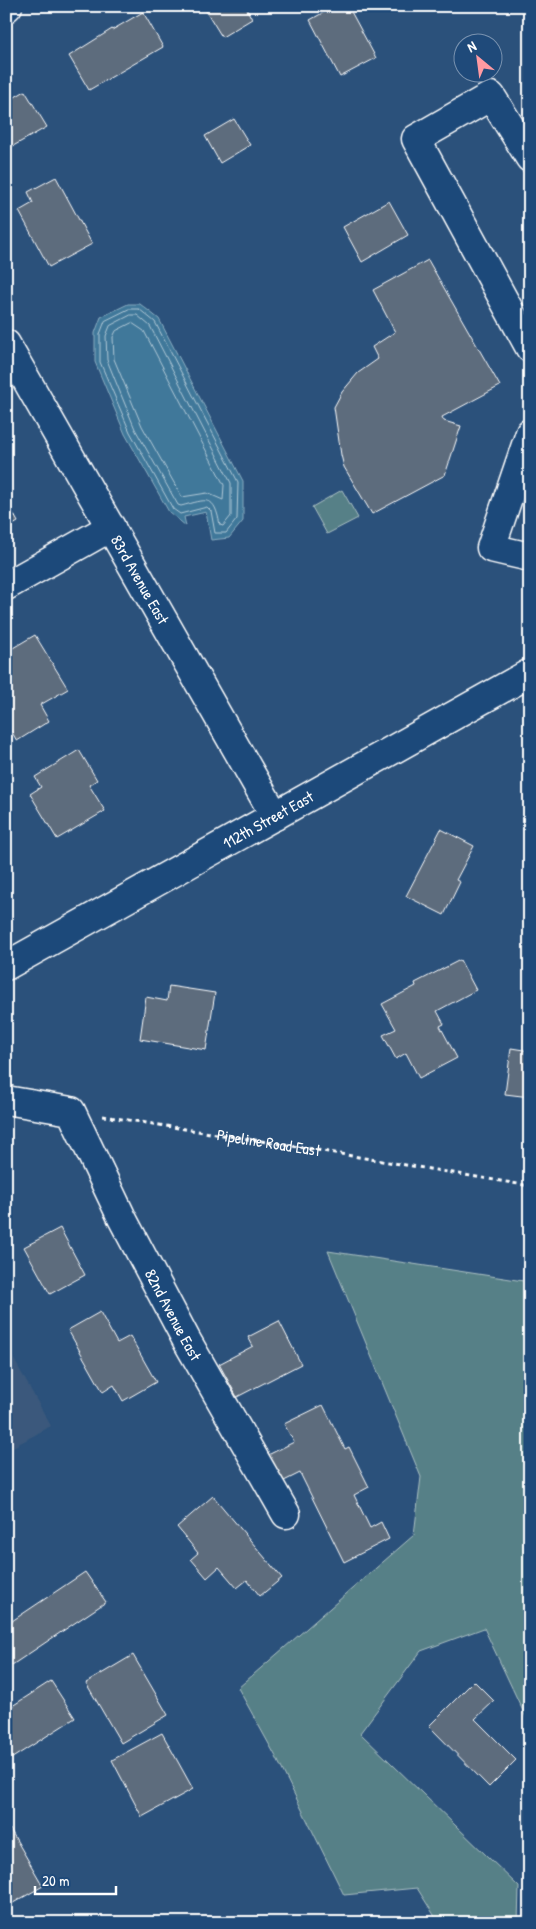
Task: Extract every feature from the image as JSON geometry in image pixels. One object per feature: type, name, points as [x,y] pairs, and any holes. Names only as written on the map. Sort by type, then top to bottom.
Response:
[{"type":"street","points":[[530,158],[491,96],[416,139],[530,348]]},
{"type":"street","name":"83rd Avenue East","points":[[6,344],[274,816]]},
{"type":"street","points":[[530,433],[491,548],[530,557]]},
{"type":"street","points":[[6,586],[110,527]]},
{"type":"street","name":"112th Street East","points":[[6,966],[530,673]]},
{"type":"street","points":[[6,1100],[70,1111]]},
{"type":"street","name":"82nd Avenue East","points":[[70,1111],[122,1218],[187,1341],[286,1514]]},
{"type":"path","name":"Pipeline Road East","points":[[70,1111],[530,1186]]},
{"type":"shaded area","points":[[6,1345],[51,1426],[6,1451]]},
{"type":"green space","points":[[342,490],[358,518],[327,534],[312,507]]},
{"type":"green space","points":[[328,1251],[530,1282],[530,1726],[484,1628],[421,1651],[360,1733],[519,1887],[518,1923],[439,1923],[417,1888],[344,1895],[275,1755],[238,1688],[414,1535],[421,1477]]},
{"type":"water","points":[[128,304],[140,304],[159,319],[243,481],[243,521],[229,538],[211,540],[206,512],[184,517],[186,526],[169,512],[125,434],[95,362],[95,333],[101,317]]},
{"type":"building","points":[[203,6],[245,6],[252,19],[222,37]]},
{"type":"building","points":[[335,6],[348,6],[376,58],[340,77],[310,20]]},
{"type":"building","points":[[143,12],[163,47],[89,90],[69,56]]},
{"type":"building","points":[[25,91],[47,127],[6,150],[6,98],[8,97],[10,100]]},
{"type":"building","points":[[234,119],[250,145],[220,163],[205,136]]},
{"type":"building","points":[[56,177],[92,244],[49,267],[19,211],[33,203],[28,192]]},
{"type":"building","points":[[389,201],[408,235],[362,262],[343,227]]},
{"type":"building","points":[[428,260],[500,386],[442,417],[444,421],[461,426],[445,475],[372,514],[344,467],[334,407],[342,392],[358,373],[378,359],[372,347],[395,332],[373,290]]},
{"type":"building","points":[[6,500],[18,522],[6,529]]},
{"type":"building","points":[[35,635],[68,689],[40,705],[49,721],[17,741],[6,722],[6,672],[10,670],[6,663],[6,652]]},
{"type":"building","points":[[79,750],[97,780],[89,785],[105,811],[57,839],[30,794],[41,787],[35,777]]},
{"type":"building","points":[[441,829],[474,846],[456,880],[460,882],[444,915],[406,896]]},
{"type":"building","points":[[460,960],[476,990],[437,1011],[444,1024],[440,1026],[457,1058],[419,1078],[406,1053],[396,1059],[383,1035],[396,1029],[382,1004],[416,986],[415,983]]},
{"type":"building","points":[[169,986],[215,993],[206,1050],[140,1039],[146,997],[167,1001]]},
{"type":"building","points":[[511,1048],[530,1051],[530,1097],[505,1094]]},
{"type":"building","points":[[60,1228],[85,1275],[50,1294],[24,1247]]},
{"type":"building","points":[[100,1312],[117,1343],[130,1336],[156,1382],[123,1401],[114,1385],[103,1392],[68,1330]]},
{"type":"building","points":[[279,1321],[301,1364],[237,1397],[219,1364],[253,1346],[248,1337]]},
{"type":"building","points":[[323,1405],[345,1449],[349,1447],[369,1487],[354,1495],[370,1528],[381,1522],[389,1539],[344,1562],[300,1473],[282,1482],[268,1455],[294,1442],[284,1424]]},
{"type":"building","points":[[213,1496],[282,1578],[260,1596],[247,1580],[237,1588],[219,1567],[207,1578],[191,1559],[198,1553],[177,1527]]},
{"type":"building","points":[[85,1572],[106,1602],[6,1669],[6,1625]]},
{"type":"building","points":[[133,1655],[168,1715],[121,1743],[86,1683]]},
{"type":"building","points":[[51,1681],[75,1718],[6,1762],[6,1710]]},
{"type":"building","points":[[474,1681],[494,1701],[475,1719],[516,1760],[489,1787],[429,1726]]},
{"type":"building","points":[[162,1733],[193,1789],[142,1817],[112,1760]]},
{"type":"building","points":[[10,1829],[43,1886],[6,1907],[6,1832]]}]
